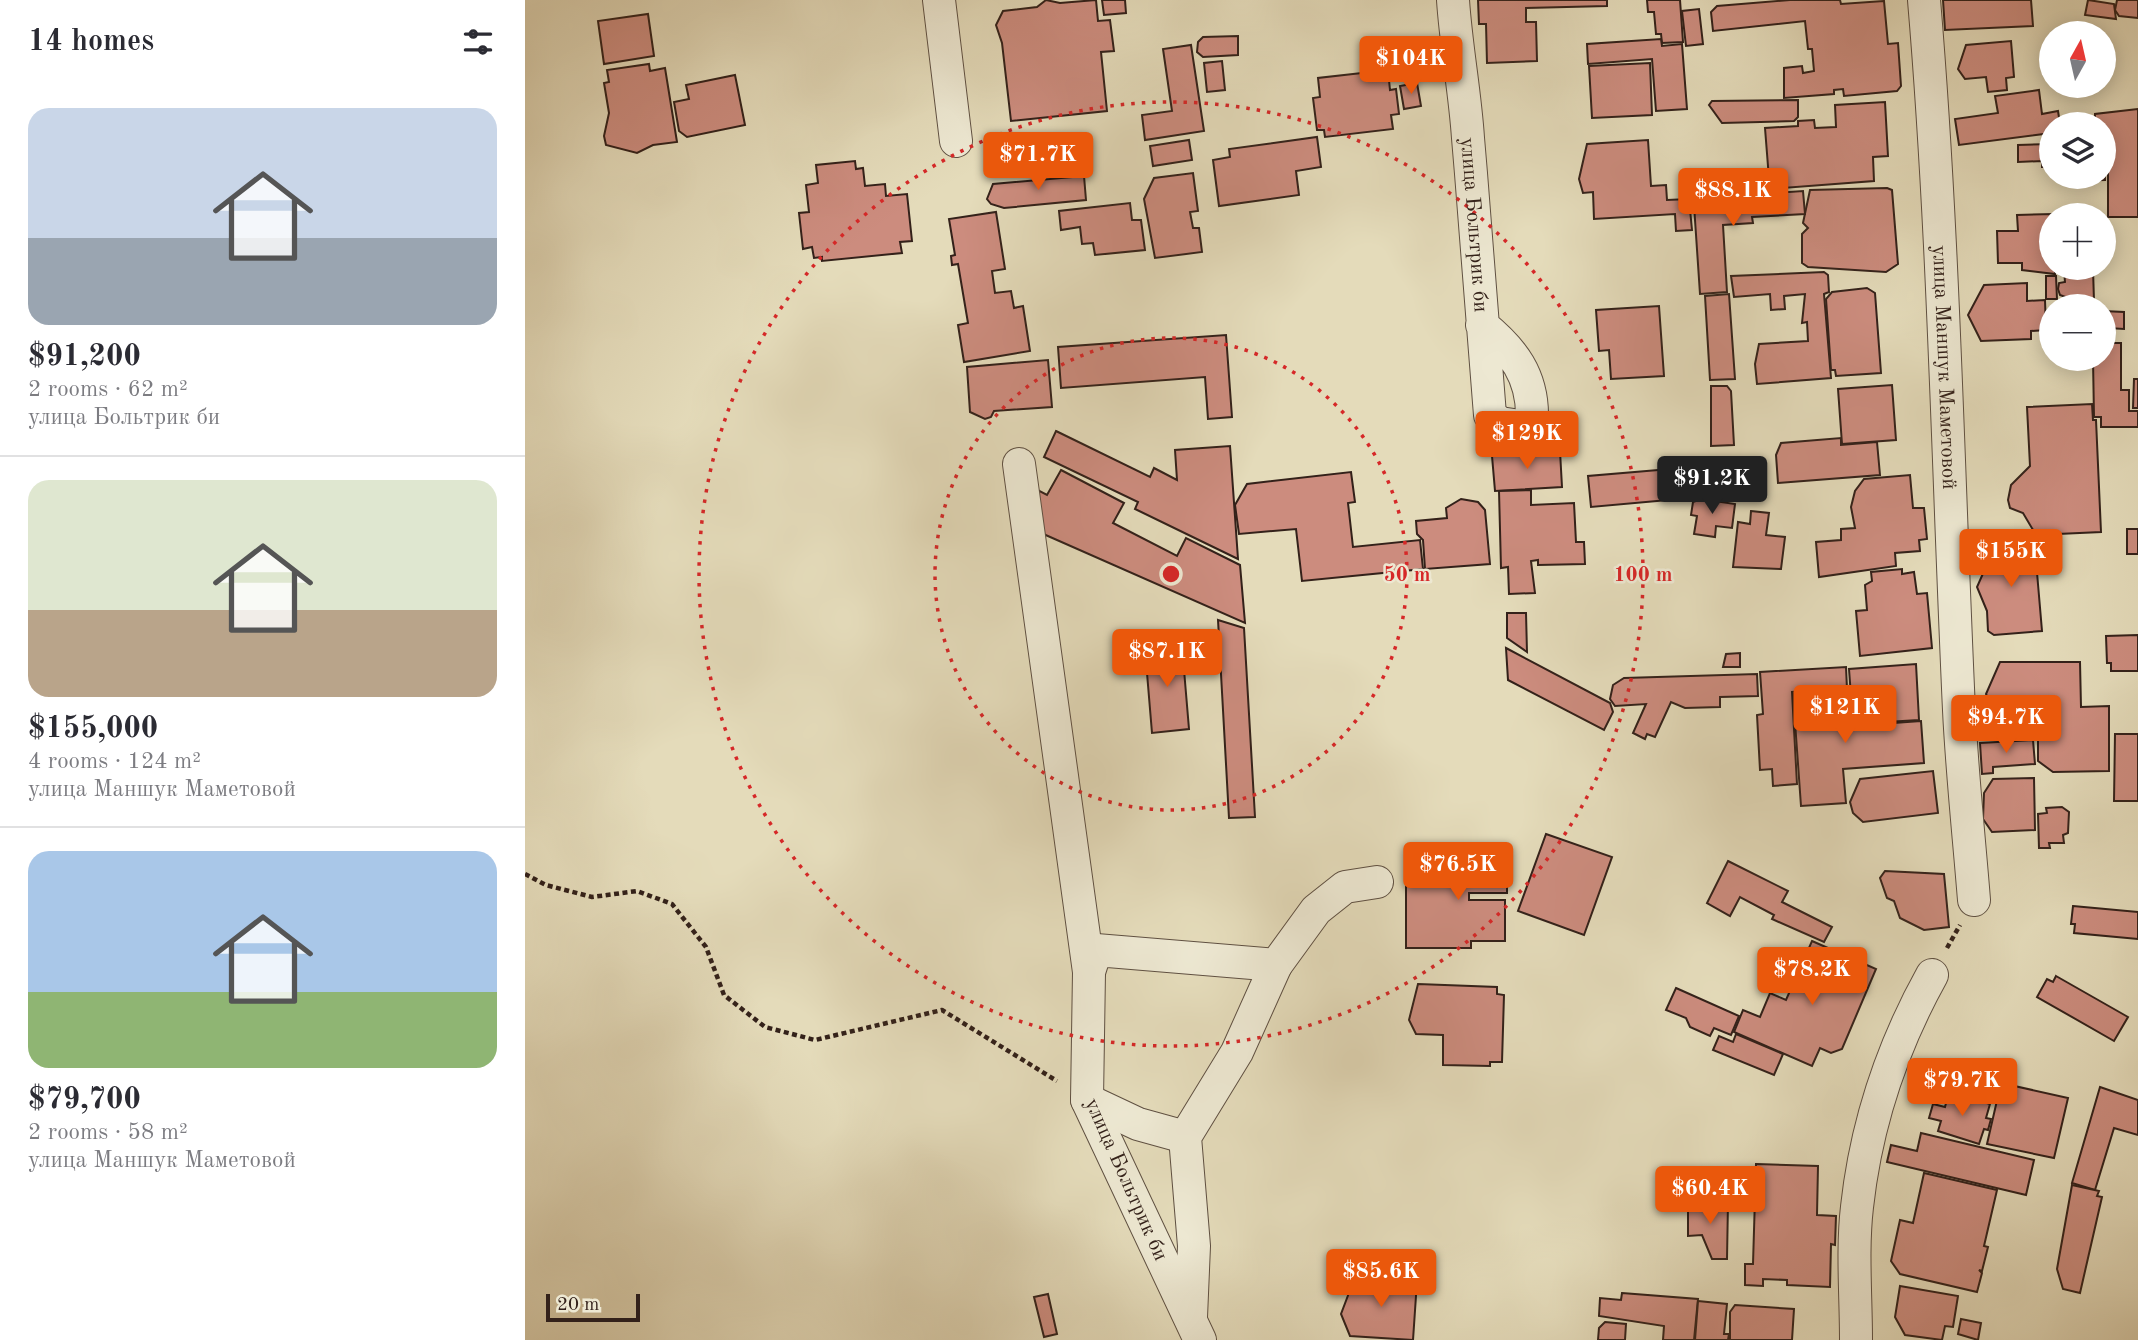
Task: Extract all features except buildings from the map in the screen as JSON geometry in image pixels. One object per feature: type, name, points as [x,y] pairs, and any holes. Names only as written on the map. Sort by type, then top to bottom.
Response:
[{"type":"street","points":[[939,0],[955,141]]},
{"type":"street","name":"улица Больтрик би","points":[[1453,0],[1468,135],[1482,325]]},
{"type":"street","name":"улица Маншук Маметовой","points":[[1924,0],[1949,418],[1959,712],[1974,900]]},
{"type":"street","name":"улица Больтрик би","points":[[1019,464],[1089,972],[1087,1100],[1195,1331]]},
{"type":"street","points":[[1195,1331],[1194,1245],[1185,1138],[1237,1052],[1276,965],[1316,910],[1345,887],[1377,882]]},
{"type":"street","points":[[1089,972],[1096,950],[1276,965]]},
{"type":"street","points":[[1856,1340],[1857,1208],[1882,1082],[1913,1009],[1932,975]]},
{"type":"street","points":[[1087,1100],[1138,1124],[1185,1138]]},
{"type":"path","points":[[525,874],[546,885],[592,897],[637,891],[672,904],[706,947],[724,995],[765,1027],[815,1040],[942,1010],[1087,1100]]},
{"type":"path","points":[[1932,975],[1974,900]]}]
